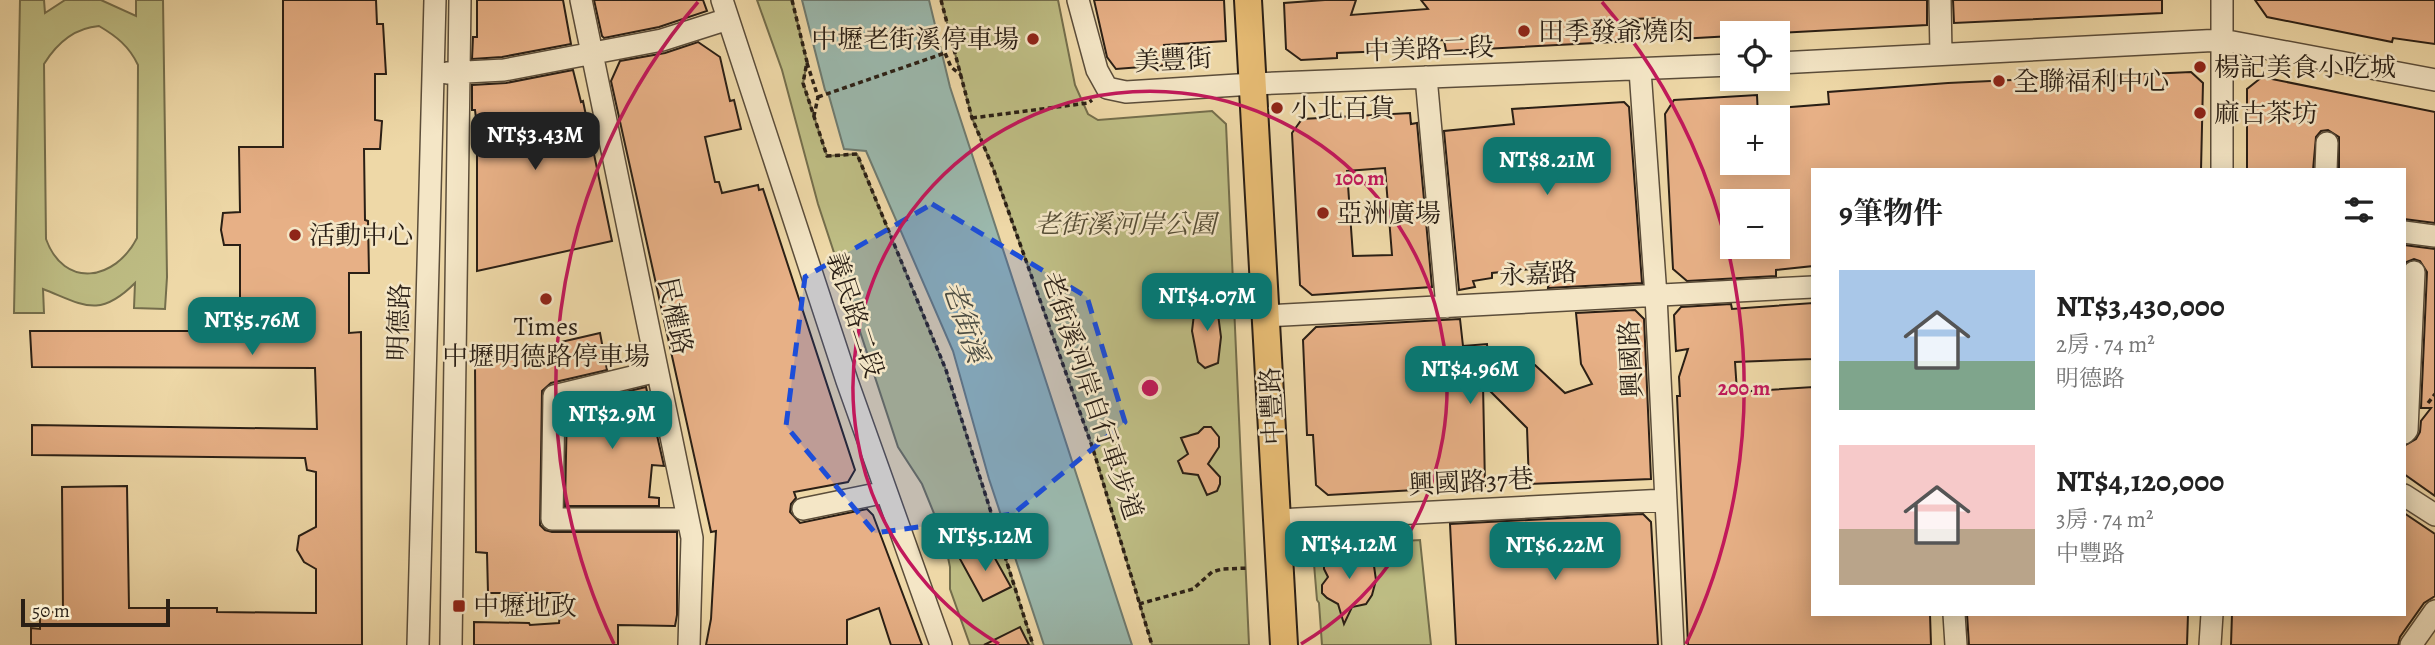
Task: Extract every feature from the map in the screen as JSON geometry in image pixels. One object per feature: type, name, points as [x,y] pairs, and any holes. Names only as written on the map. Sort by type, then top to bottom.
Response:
[{"type":"main road","name":"中豐路","points":[[1248,0],[1284,645]]},
{"type":"street","name":"明德路","points":[[418,645],[435,0]]},
{"type":"street","points":[[452,645],[460,0]]},
{"type":"street","name":"民權路","points":[[581,0],[692,538],[689,645]]},
{"type":"street","name":"美豐街","points":[[1078,0],[1097,70],[1107,88],[1126,92],[1253,84]]},
{"type":"street","points":[[1940,0],[1941,54]]},
{"type":"street","points":[[2222,0],[2222,168]]},
{"type":"street","points":[[434,74],[503,70],[662,40],[725,9]]},
{"type":"street","name":"義民路二段","points":[[725,9],[847,381],[941,645]]},
{"type":"street","points":[[1790,62],[2222,40],[2435,80]]},
{"type":"street","name":"中美路二段","points":[[1253,84],[1720,66]]},
{"type":"street","name":"興國路","points":[[1640,70],[1656,296],[1673,645]]},
{"type":"street","points":[[1426,76],[1447,307]]},
{"type":"street","points":[[2326,168],[2327,144]]},
{"type":"street","points":[[2406,232],[2435,236]]},
{"type":"street","points":[[2406,431],[2414,272]]},
{"type":"street","name":"永嘉路","points":[[1266,317],[1811,287]]},
{"type":"street","points":[[657,372],[554,396],[552,519],[688,519]]},
{"type":"street","points":[[803,509],[886,492]]},
{"type":"street","points":[[2406,496],[2435,515]]},
{"type":"street","name":"興國路37巷","points":[[1278,520],[1666,500]]},
{"type":"street","points":[[2411,645],[2435,611]]},
{"type":"street","points":[[1954,616],[1956,645]]},
{"type":"street","points":[[2210,645],[2212,616]]},
{"type":"path","points":[[792,0],[818,97],[814,118]]},
{"type":"path","name":"老街溪河岸自行車步道","points":[[941,0],[972,118],[993,168],[1088,437],[1152,645]]},
{"type":"path","points":[[951,35],[945,53],[951,67],[961,75]]},
{"type":"path","points":[[818,97],[945,53]]},
{"type":"path","points":[[807,62],[803,83],[827,156],[858,154],[946,370],[1032,645]]},
{"type":"path","points":[[972,118],[1088,103],[1107,88]]},
{"type":"path","points":[[1139,604],[1193,589],[1212,572],[1249,568]]},
{"type":"highlighted area","points":[[932,204],[1087,297],[1125,422],[1013,514],[875,533],[786,426],[805,277]]},
{"type":"green space","points":[[20,0],[44,0],[45,13],[65,0],[101,0],[136,16],[136,0],[163,0],[167,277],[165,309],[134,308],[135,283],[111,301],[91,306],[43,289],[44,313],[14,313]],"holes":[[[99,26],[126,47],[138,65],[137,238],[128,252],[116,263],[90,273],[77,272],[65,266],[54,255],[46,239],[44,64],[55,49],[74,33]]]},
{"type":"green space","points":[[757,0],[792,0],[807,62],[803,83],[827,156],[857,154],[946,370],[1033,645],[970,645],[950,589],[950,567],[944,538],[922,484],[898,447],[818,204],[782,70]]},
{"type":"green space","name":"老街溪河岸公園","points":[[941,0],[1058,0],[1075,85],[1088,114],[1098,120],[1212,111],[1226,124],[1249,645],[1152,645],[1093,449],[993,168],[972,118]]},
{"type":"green space","points":[[1420,540],[1431,645],[1322,645],[1314,564],[1316,546]]},
{"type":"water","name":"老街溪","points":[[802,0],[929,0],[950,87],[1132,645],[1044,645],[989,479],[953,351],[866,151],[844,149],[825,90]]},
{"type":"building","points":[[283,0],[376,0],[377,24],[383,24],[386,74],[375,74],[375,120],[382,121],[380,149],[364,149],[369,273],[349,273],[349,333],[361,332],[362,645],[31,645],[31,628],[40,629],[40,612],[63,612],[62,487],[127,486],[129,608],[217,608],[217,612],[316,613],[316,569],[304,562],[297,550],[299,536],[316,527],[316,472],[307,470],[305,458],[32,455],[32,425],[317,429],[315,368],[32,367],[30,331],[240,331],[240,245],[224,245],[221,230],[223,213],[240,212],[239,147],[283,147]]},
{"type":"building","points":[[477,0],[563,0],[571,44],[502,57],[472,59],[473,37],[477,37]]},
{"type":"building","points":[[594,0],[703,0],[707,11],[659,27],[604,38]]},
{"type":"building","points":[[1094,0],[1224,0],[1226,41],[1164,45],[1167,65],[1116,69],[1107,57]]},
{"type":"building","points":[[1356,0],[1351,15],[1428,9],[1421,0],[1927,0],[1927,25],[1790,32],[1790,21],[1720,21],[1720,37],[1661,40],[1660,18],[1632,19],[1633,41],[1446,51],[1444,40],[1387,43],[1388,51],[1337,53],[1337,58],[1301,60],[1286,49],[1284,3]]},
{"type":"building","points":[[1953,0],[2162,0],[2162,13],[1954,23]]},
{"type":"building","points":[[2255,0],[2435,0],[2435,44],[2393,38],[2392,42],[2267,17]]},
{"type":"building","points":[[698,42],[720,57],[730,101],[734,100],[741,129],[705,137],[715,182],[719,182],[722,193],[758,185],[759,190],[763,189],[855,470],[848,482],[794,492],[796,498],[791,504],[790,512],[800,523],[867,509],[873,515],[922,645],[891,645],[879,608],[847,620],[847,645],[706,645],[711,619],[716,531],[711,532],[611,81],[620,61],[665,53]]},
{"type":"building","points":[[573,70],[581,102],[583,101],[612,241],[477,271],[477,127],[475,110],[472,110],[472,85],[506,83]]},
{"type":"building","points":[[2191,72],[2203,83],[2201,168],[1811,168],[1811,266],[1776,270],[1776,276],[1687,281],[1673,269],[1665,114],[1674,100],[1757,95],[1757,105],[1720,105],[1720,175],[1790,175],[1790,107],[1829,104],[1828,92],[1948,83]]},
{"type":"building","points":[[2262,77],[2435,112],[2435,223],[2406,219],[2406,168],[2339,168],[2339,137],[2328,130],[2321,131],[2316,137],[2313,168],[2247,168],[2247,89]]},
{"type":"building","points":[[1624,102],[1629,107],[1642,283],[1548,288],[1551,267],[1492,273],[1492,278],[1473,281],[1475,287],[1459,290],[1444,131],[1514,124],[1512,109]]},
{"type":"building","name":"亞洲廣場","points":[[1410,113],[1411,124],[1417,123],[1432,287],[1312,295],[1300,285],[1292,133],[1302,119]],"holes":[[[1385,168],[1392,255],[1353,256],[1347,171]]]},
{"type":"building","points":[[2406,245],[2435,249],[2435,496],[2406,475],[2406,445],[2416,439],[2421,421],[2431,408],[2421,408],[2427,272],[2420,261],[2414,259],[2406,262]]},
{"type":"building","points":[[1202,298],[1211,302],[1218,314],[1221,337],[1218,363],[1205,368],[1198,362],[1192,331],[1195,306]]},
{"type":"building","points":[[1811,303],[1811,359],[1735,362],[1737,392],[1811,387],[1811,616],[1930,616],[1931,645],[1688,645],[1677,396],[1680,396],[1679,377],[1688,349],[1676,351],[1674,315],[1681,307],[1731,304],[1732,309]]},
{"type":"building","points":[[1635,310],[1644,319],[1651,479],[1529,484],[1527,428],[1483,384],[1485,486],[1328,495],[1316,485],[1313,435],[1307,435],[1303,340],[1316,327],[1460,319],[1463,346],[1487,344],[1488,356],[1503,354],[1503,358],[1517,358],[1517,365],[1535,365],[1565,393],[1592,384],[1581,364],[1576,313]]},
{"type":"building","points":[[600,333],[607,370],[551,383],[542,391],[540,525],[552,532],[677,532],[675,626],[618,625],[618,645],[474,645],[474,622],[530,625],[559,623],[562,593],[488,593],[487,553],[476,552],[475,362]]},
{"type":"building","points":[[646,387],[664,466],[652,465],[649,497],[659,498],[659,506],[565,506],[567,406]]},
{"type":"building","points":[[1204,427],[1211,427],[1219,437],[1219,447],[1208,464],[1220,477],[1220,484],[1217,491],[1207,495],[1198,475],[1183,473],[1178,461],[1188,454],[1181,438],[1198,433]]},
{"type":"building","points":[[1643,514],[1651,522],[1658,645],[1456,645],[1450,524]]},
{"type":"building","points":[[2406,514],[2435,534],[2435,596],[2424,603],[2400,637],[2398,645],[2231,645],[2232,616],[2406,616]]},
{"type":"building","points":[[987,544],[1011,587],[983,601],[960,559]]},
{"type":"building","points":[[1359,550],[1368,556],[1374,566],[1376,580],[1366,604],[1352,607],[1344,624],[1338,604],[1322,593],[1322,585],[1328,577],[1324,562],[1332,555],[1346,559]]},
{"type":"building","points":[[1967,616],[2188,616],[2187,645],[1969,645]]},
{"type":"building","points":[[1020,627],[1029,645],[984,645]]},
{"type":"place","name":"田季發爺燒肉","points":[[1524,31]]},
{"type":"place","name":"中壢老街溪停車場","points":[[1033,39]]},
{"type":"place","name":"楊記美食小吃城","points":[[2200,67]]},
{"type":"place","name":"全聯福利中心","points":[[1999,81]]},
{"type":"place","name":"小北百貨","points":[[1277,108]]},
{"type":"place","name":"麻古茶坊","points":[[2200,113]]},
{"type":"place","name":"亞洲廣場","points":[[1323,213]]},
{"type":"place","name":"活動中心","points":[[295,235]]},
{"type":"place","name":"Times 中壢明德路停車場","points":[[546,299]]},
{"type":"place","name":"中壢地政","points":[[459,606]]}]
